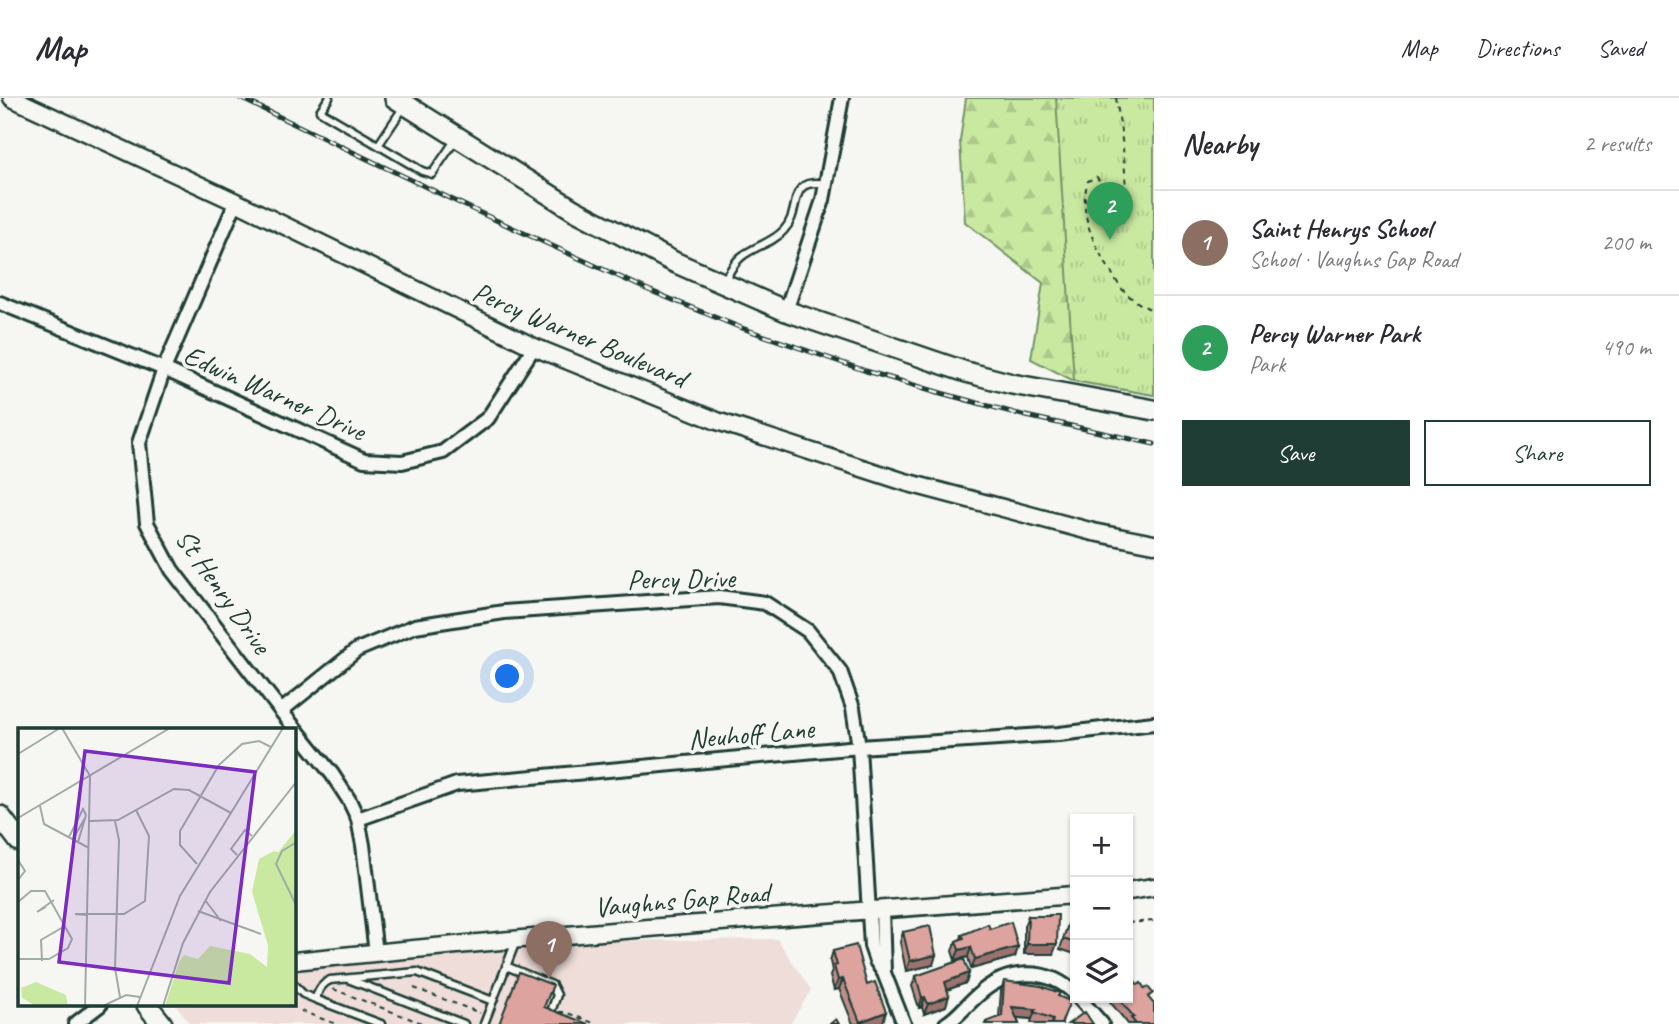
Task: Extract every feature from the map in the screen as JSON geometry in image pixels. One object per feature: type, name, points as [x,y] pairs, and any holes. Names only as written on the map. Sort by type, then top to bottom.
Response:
[{"type":"main road","points":[[400,101],[574,209],[674,262],[786,311],[966,372],[1012,384],[1154,410]]},
{"type":"main road","points":[[0,816],[18,840]]},
{"type":"main road","points":[[148,1006],[162,1024]]},
{"type":"street","name":"Percy Warner Boulevard","points":[[12,98],[236,202],[534,347],[717,421],[905,482],[1093,532],[1154,544]]},
{"type":"street","points":[[786,311],[823,200],[842,98]]},
{"type":"street","name":"St Henry Drive","points":[[236,202],[164,369],[139,443],[147,523],[172,570],[295,728]]},
{"type":"street","name":"Edwin Warner Drive","points":[[0,303],[164,369],[365,460],[402,462],[443,452],[488,418],[534,347]]},
{"type":"street","name":"Percy Drive","points":[[281,711],[357,650],[415,626],[504,612],[719,597],[765,603],[808,631],[840,671],[853,708],[884,973],[904,1024]]},
{"type":"street","name":"Neuhoff Lane","points":[[358,819],[457,784],[859,747],[1059,734],[1154,723]]},
{"type":"street","name":"St Henry Drive","points":[[296,730],[332,774],[358,819],[376,953]]},
{"type":"street","points":[[1133,890],[1154,887]]},
{"type":"street","name":"Vaughns Gap Road","points":[[296,961],[516,940],[1070,895]]},
{"type":"street","points":[[952,1022],[986,988],[1013,975],[1044,975],[1070,990]]},
{"type":"street","points":[[1083,1003],[1102,1024]]},
{"type":"street","points":[[75,1024],[99,1006]]},
{"type":"lane","points":[[329,98],[320,111],[422,171],[432,174],[457,137]]},
{"type":"lane","points":[[379,144],[400,101]]},
{"type":"lane","points":[[723,283],[740,257],[784,231],[800,190],[806,183],[827,184]]},
{"type":"lane","points":[[486,1020],[516,940]]},
{"type":"lane","points":[[506,967],[552,985],[557,995],[550,1013]]},
{"type":"lane","points":[[315,999],[323,985],[330,980],[417,972],[493,1001]]},
{"type":"lane","points":[[346,978],[464,1024]]},
{"type":"lane","points":[[296,987],[303,994],[381,1024]]},
{"type":"path","points":[[1116,98],[1121,130],[1125,214],[1122,223],[1113,223],[1108,216],[1097,177],[1088,181],[1086,216],[1099,252],[1124,291],[1139,304],[1154,311]]},
{"type":"path","points":[[1133,923],[1154,921]]},
{"type":"path","points":[[323,985],[424,1024]]},
{"type":"path","points":[[414,988],[486,1020]]},
{"type":"path","points":[[302,1011],[336,1024]]},
{"type":"path","points":[[550,1013],[565,1012],[596,1024]]},
{"type":"shaded area","points":[[777,939],[811,990],[790,1024],[190,1024],[177,1006],[296,1006],[296,968],[606,941]]},
{"type":"green space","points":[[966,98],[1154,98],[1154,395],[1074,381],[1031,359],[1043,283],[965,222],[960,141]]},
{"type":"green space","points":[[1056,98],[1154,98],[1154,395],[1074,381]]},
{"type":"building","points":[[1058,915],[1057,944],[1027,944],[1028,916]]},
{"type":"building","points":[[1070,919],[1070,941],[1063,939]]},
{"type":"building","points":[[1011,922],[1018,947],[975,959],[971,947],[959,950],[956,941],[964,938],[962,935],[988,924],[990,929]]},
{"type":"building","points":[[930,926],[936,955],[910,961],[903,932]]},
{"type":"building","points":[[856,945],[867,985],[875,982],[886,1012],[860,1022],[843,979],[838,980],[833,951]]},
{"type":"building","points":[[964,959],[969,973],[945,982],[949,996],[928,1004],[925,997],[922,998],[916,976]]},
{"type":"building","points":[[519,972],[553,985],[544,1007],[588,1024],[499,1024]]},
{"type":"building","points":[[1133,978],[1138,985],[1141,983],[1153,993],[1148,997],[1154,1004],[1154,1024],[1136,1024],[1131,1018],[1134,1017],[1122,1003],[1133,1003]]},
{"type":"building","points":[[1004,981],[1041,986],[1060,993],[1058,996],[1070,1001],[1061,1024],[1052,1024],[1053,1019],[1034,1012],[1036,1009],[1012,1007],[1019,1024],[986,1022],[1002,1016]]},
{"type":"building","points":[[1085,1012],[1093,1024],[1068,1024]]},
{"type":"railway","points":[[240,98],[646,289],[739,327],[866,371],[941,393],[1026,416],[1154,444]]},
{"type":"place","name":"Percy Warner Park","points":[[1110,240]]},
{"type":"place","name":"Saint Henrys School","points":[[549,979]]}]
